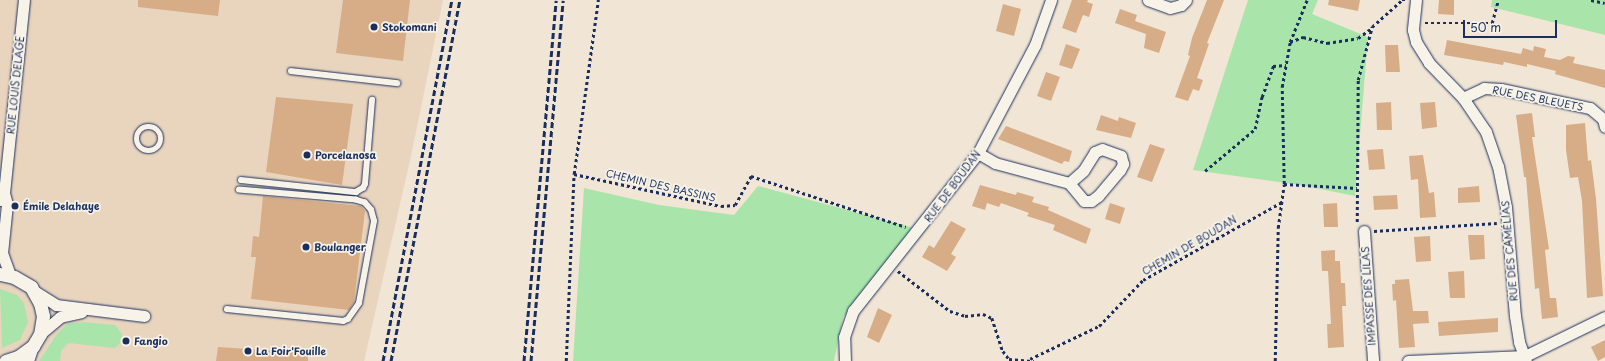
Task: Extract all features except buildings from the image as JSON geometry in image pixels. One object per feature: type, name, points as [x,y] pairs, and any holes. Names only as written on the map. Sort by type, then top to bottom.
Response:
[{"type":"street","name":"RUE LOUIS DELAGE","points":[[5,274],[2,253],[7,204],[2,197],[24,0]]},
{"type":"street","name":"RUE DE BOUDAN","points":[[845,361],[844,337],[853,312],[978,153],[1035,45],[1051,0]]},
{"type":"street","points":[[1148,0],[1170,8],[1181,5],[1186,0]]},
{"type":"street","name":"RUE DES CAMÉLIAS","points":[[1416,0],[1413,24],[1416,42],[1429,63],[1463,98],[1486,132],[1498,166],[1508,222],[1515,316],[1519,342],[1525,359]]},
{"type":"street","name":"RUE DES BLEUETS","points":[[1463,98],[1484,88],[1501,89],[1590,108],[1603,119],[1605,127]]},
{"type":"street","points":[[978,153],[995,163],[1069,183],[1084,201],[1091,201],[1098,196],[1120,170],[1123,164],[1121,156],[1102,149],[1095,152],[1083,171],[1069,183]]},
{"type":"street","name":"IMPASSE DES LILAS","points":[[1364,231],[1373,361]]},
{"type":"street","points":[[5,274],[23,281],[34,291],[56,305],[144,316]]},
{"type":"street","points":[[34,291],[43,312],[40,334]]},
{"type":"street","points":[[6,361],[18,357],[32,346],[40,334],[60,317],[77,312],[106,312]]},
{"type":"street","points":[[1408,361],[1525,359],[1605,316]]},
{"type":"street","points":[[28,361],[32,346]]},
{"type":"lane","points":[[291,71],[397,83]]},
{"type":"lane","points":[[240,180],[344,193],[356,192],[363,188],[372,100]]},
{"type":"lane","points":[[151,127],[160,133],[161,144],[154,151],[148,152],[139,146],[137,136],[143,128],[151,127]]},
{"type":"lane","points":[[227,309],[343,321],[348,319],[359,303],[374,221],[371,210],[365,203],[356,200],[239,190]]},
{"type":"path","points":[[566,361],[574,174],[598,0]]},
{"type":"path","points":[[1275,361],[1278,228],[1284,184],[1282,87],[1290,42],[1307,0]]},
{"type":"path","points":[[1290,42],[1303,37],[1327,43],[1358,38],[1402,0],[1412,0]]},
{"type":"path","points":[[1413,24],[1492,23],[1498,0]]},
{"type":"path","points":[[1591,0],[1605,3]]},
{"type":"path","points":[[1372,27],[1358,80],[1357,226],[1364,231],[1508,222]]},
{"type":"path","points":[[1205,171],[1255,129],[1262,97],[1273,66],[1286,65]]},
{"type":"path","name":"CHEMIN DES BASSINS","points":[[574,174],[721,206],[736,205],[751,176],[918,231]]},
{"type":"path","points":[[1284,184],[1357,188]]},
{"type":"path","name":"CHEMIN DE BOUDAN","points":[[891,265],[950,311],[966,316],[983,314],[992,318],[1003,351],[1009,359],[1030,359],[1099,326],[1143,280],[1282,202]]},
{"type":"path","name":"CHEMIN DE BOUDAN","points":[[1030,359],[1034,361]]},
{"type":"shaded area","points":[[0,0],[443,0],[411,156],[364,361],[0,361]]},
{"type":"green space","points":[[1248,0],[1318,0],[1312,14],[1368,37],[1355,196],[1300,185],[1193,170]]},
{"type":"green space","points":[[1492,0],[1605,0],[1605,35],[1491,7]]},
{"type":"green space","points":[[758,186],[918,229],[843,317],[834,361],[573,361],[584,188],[659,205],[734,215]]},
{"type":"green space","points":[[0,289],[17,295],[24,303],[28,322],[20,340],[2,348]]},
{"type":"green space","points":[[83,322],[115,325],[122,334],[122,341],[115,348],[68,343],[61,351],[60,361],[39,361],[57,334],[67,324]]},
{"type":"railway","points":[[383,361],[452,0]]},
{"type":"railway","points":[[391,361],[460,0]]},
{"type":"railway","points":[[524,361],[556,0]]},
{"type":"railway","points":[[531,361],[563,0]]},
{"type":"place","name":"Stokomani","points":[[374,27]]},
{"type":"place","name":"Porcelanosa","points":[[307,155]]},
{"type":"place","name":"Émile Delahaye","points":[[15,206]]},
{"type":"place","name":"Boulanger","points":[[306,247]]},
{"type":"place","name":"Fangio","points":[[126,341]]},
{"type":"place","name":"La Foir'Fouille","points":[[248,351]]}]
